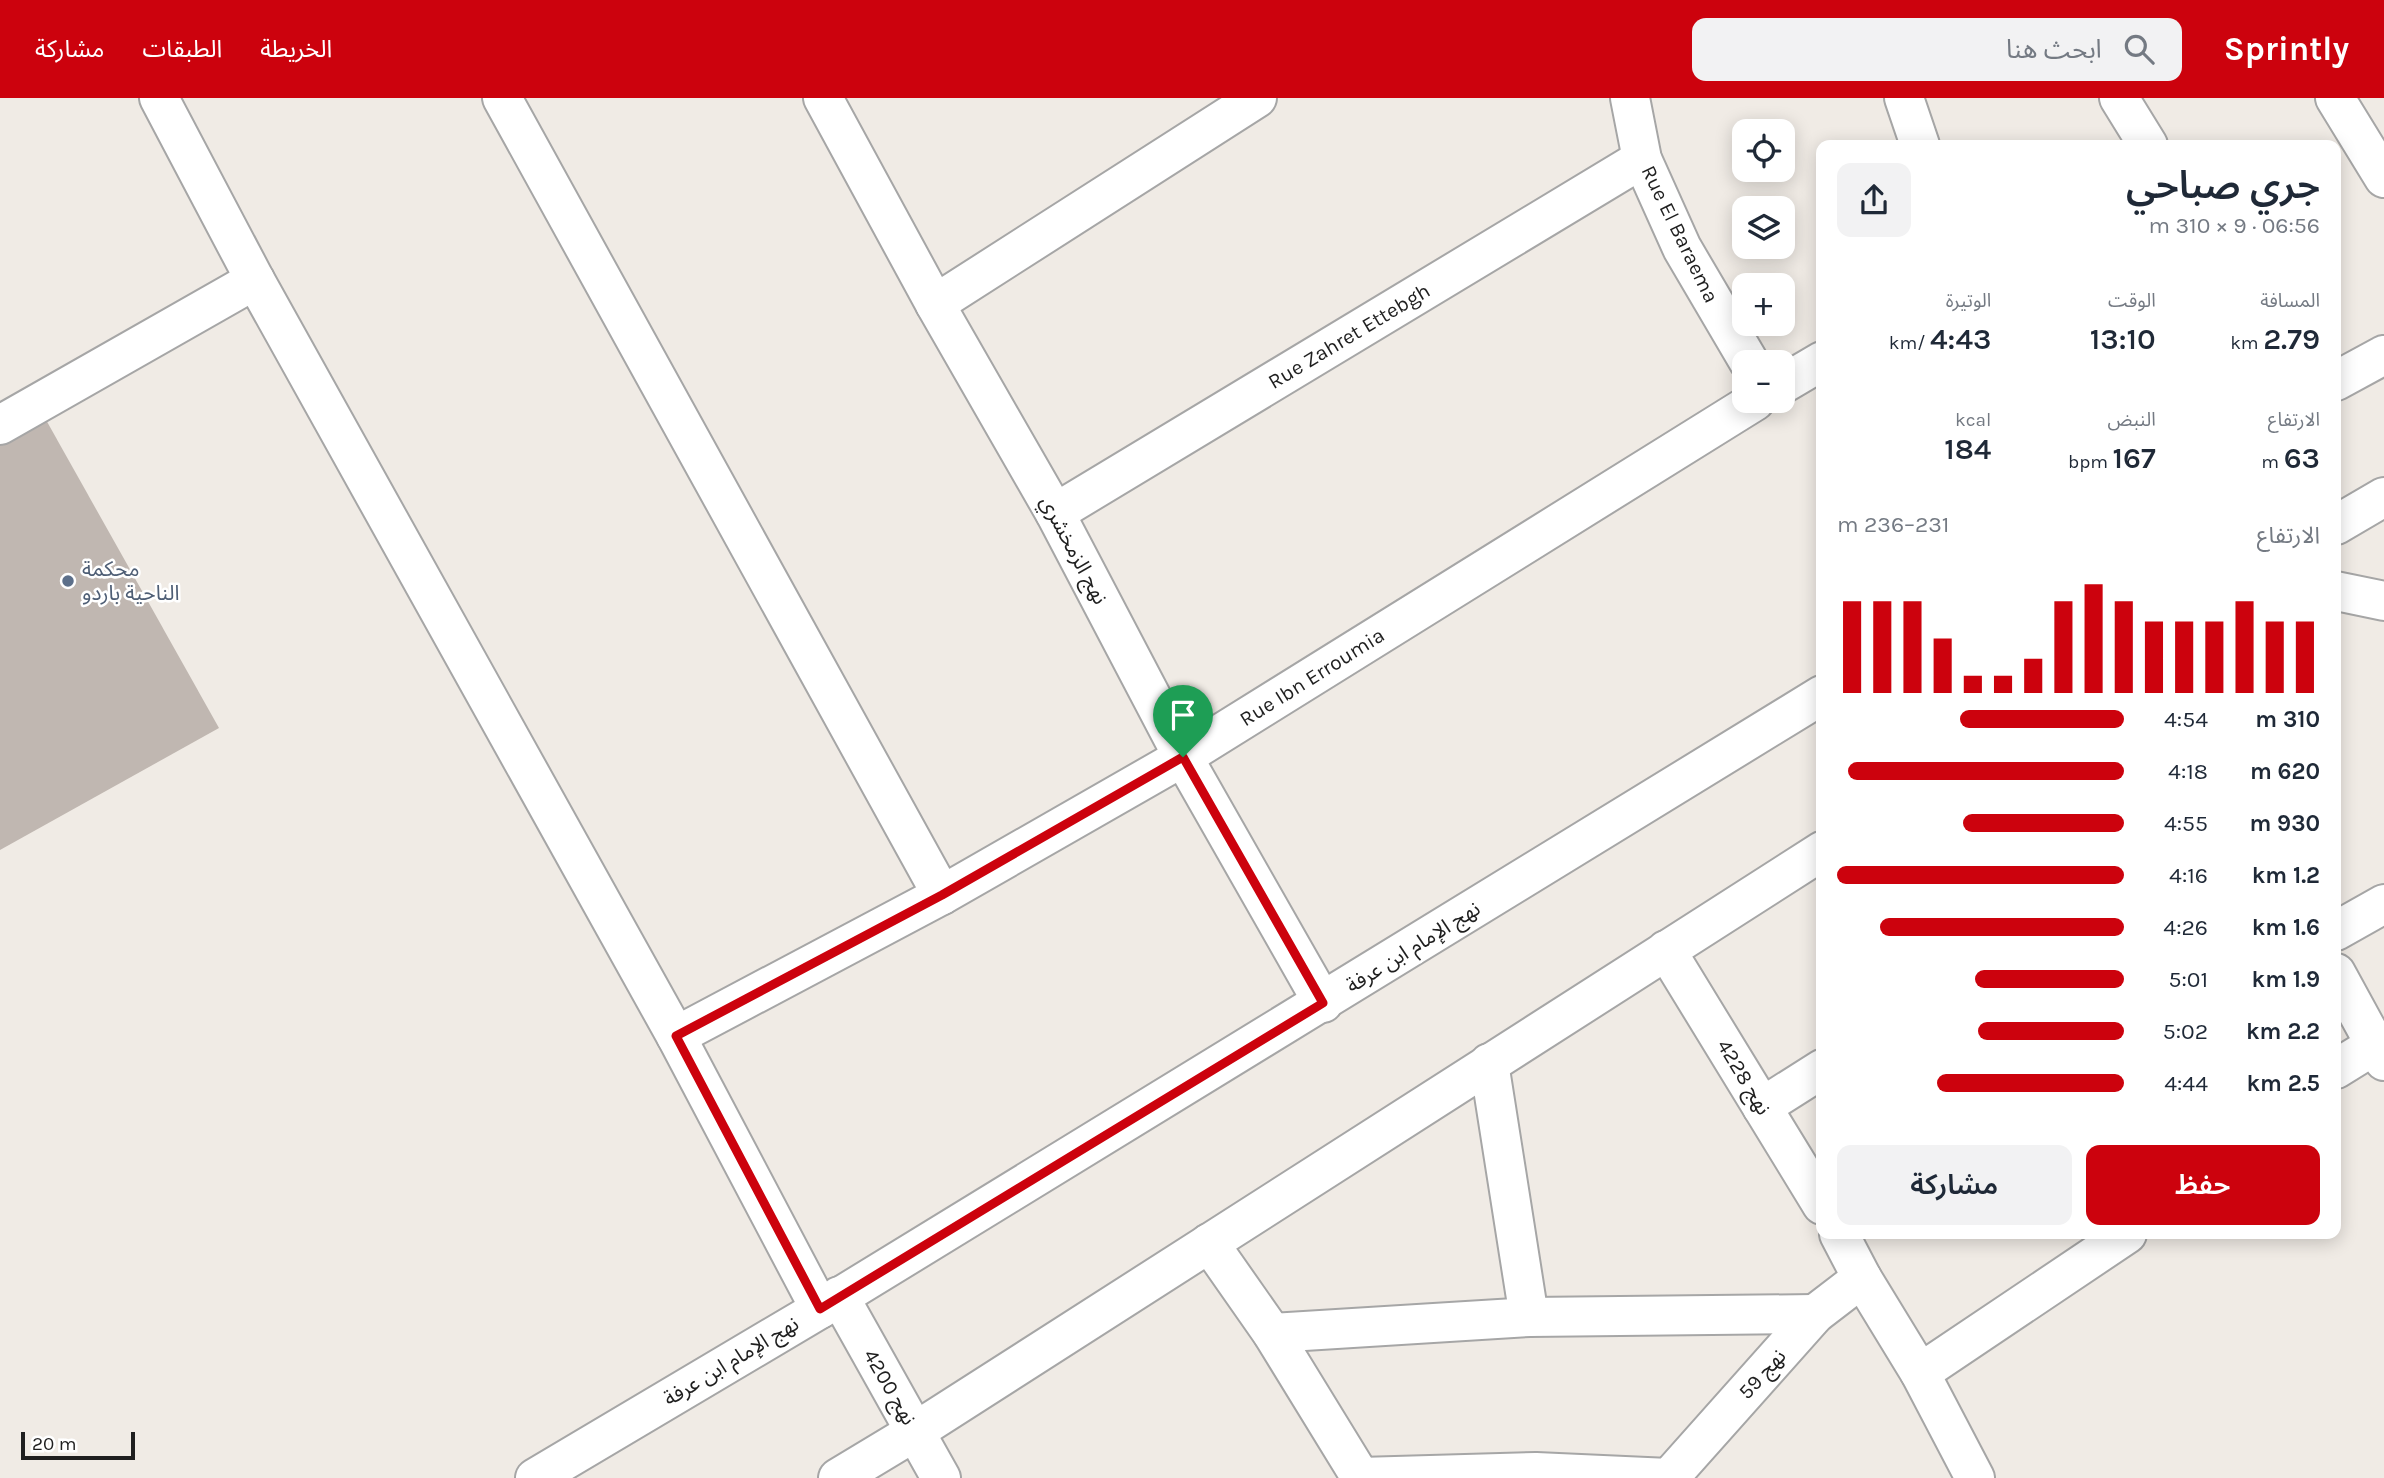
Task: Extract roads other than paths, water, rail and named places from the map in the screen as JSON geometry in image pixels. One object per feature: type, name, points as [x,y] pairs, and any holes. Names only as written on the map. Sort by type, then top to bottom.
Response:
[{"type":"street","name":"نهج 4200","points":[[159,98],[255,280],[676,1036],[829,1302],[916,1431],[941,1478]]},
{"type":"street","points":[[502,98],[942,895]]},
{"type":"street","name":"نهج الزمخشري","points":[[823,98],[935,304],[1055,513],[1183,757],[1323,1003]]},
{"type":"street","points":[[935,304],[1207,111],[1257,98]]},
{"type":"street","name":"Rue El Baraema","points":[[1630,98],[1642,159],[1682,248],[1742,350]]},
{"type":"street","points":[[1904,98],[1918,140]]},
{"type":"street","points":[[2119,98],[2145,140]]},
{"type":"street","points":[[2335,98],[2384,178]]},
{"type":"street","name":"Rue Zahret Ettebgh","points":[[1055,513],[1642,159]]},
{"type":"street","points":[[0,425],[255,280]]},
{"type":"street","points":[[2341,378],[2384,355]]},
{"type":"street","points":[[1795,377],[1816,365]]},
{"type":"street","name":"Rue Ibn Erroumia","points":[[676,1036],[942,895],[1183,757],[1736,413]]},
{"type":"street","points":[[2341,522],[2384,497]]},
{"type":"street","points":[[2341,592],[2384,601]]},
{"type":"street","name":"نهج الإمام ابن عرفة","points":[[535,1478],[1323,1003],[1816,699]]},
{"type":"street","points":[[838,1478],[916,1431],[1816,854]]},
{"type":"street","points":[[2341,928],[2384,904]]},
{"type":"street","name":"نهج 4228","points":[[1667,950],[1816,1195]]},
{"type":"street","points":[[2341,982],[2380,1053],[2341,1067]]},
{"type":"street","points":[[1489,1063],[1529,1317]]},
{"type":"street","points":[[1762,1107],[1816,1073]]},
{"type":"street","points":[[1842,1239],[1920,1373],[1975,1478]]},
{"type":"street","points":[[1920,1373],[2120,1239]]},
{"type":"street","points":[[1209,1243],[1272,1332],[1361,1477],[1536,1472],[1668,1478]]},
{"type":"street","name":"نهج 59","points":[[1668,1478],[1815,1314],[1862,1278]]},
{"type":"street","points":[[1272,1332],[1529,1317],[1815,1314]]},
{"type":"place","name":"محكمة الناحية باردو","points":[[68,581]]}]
